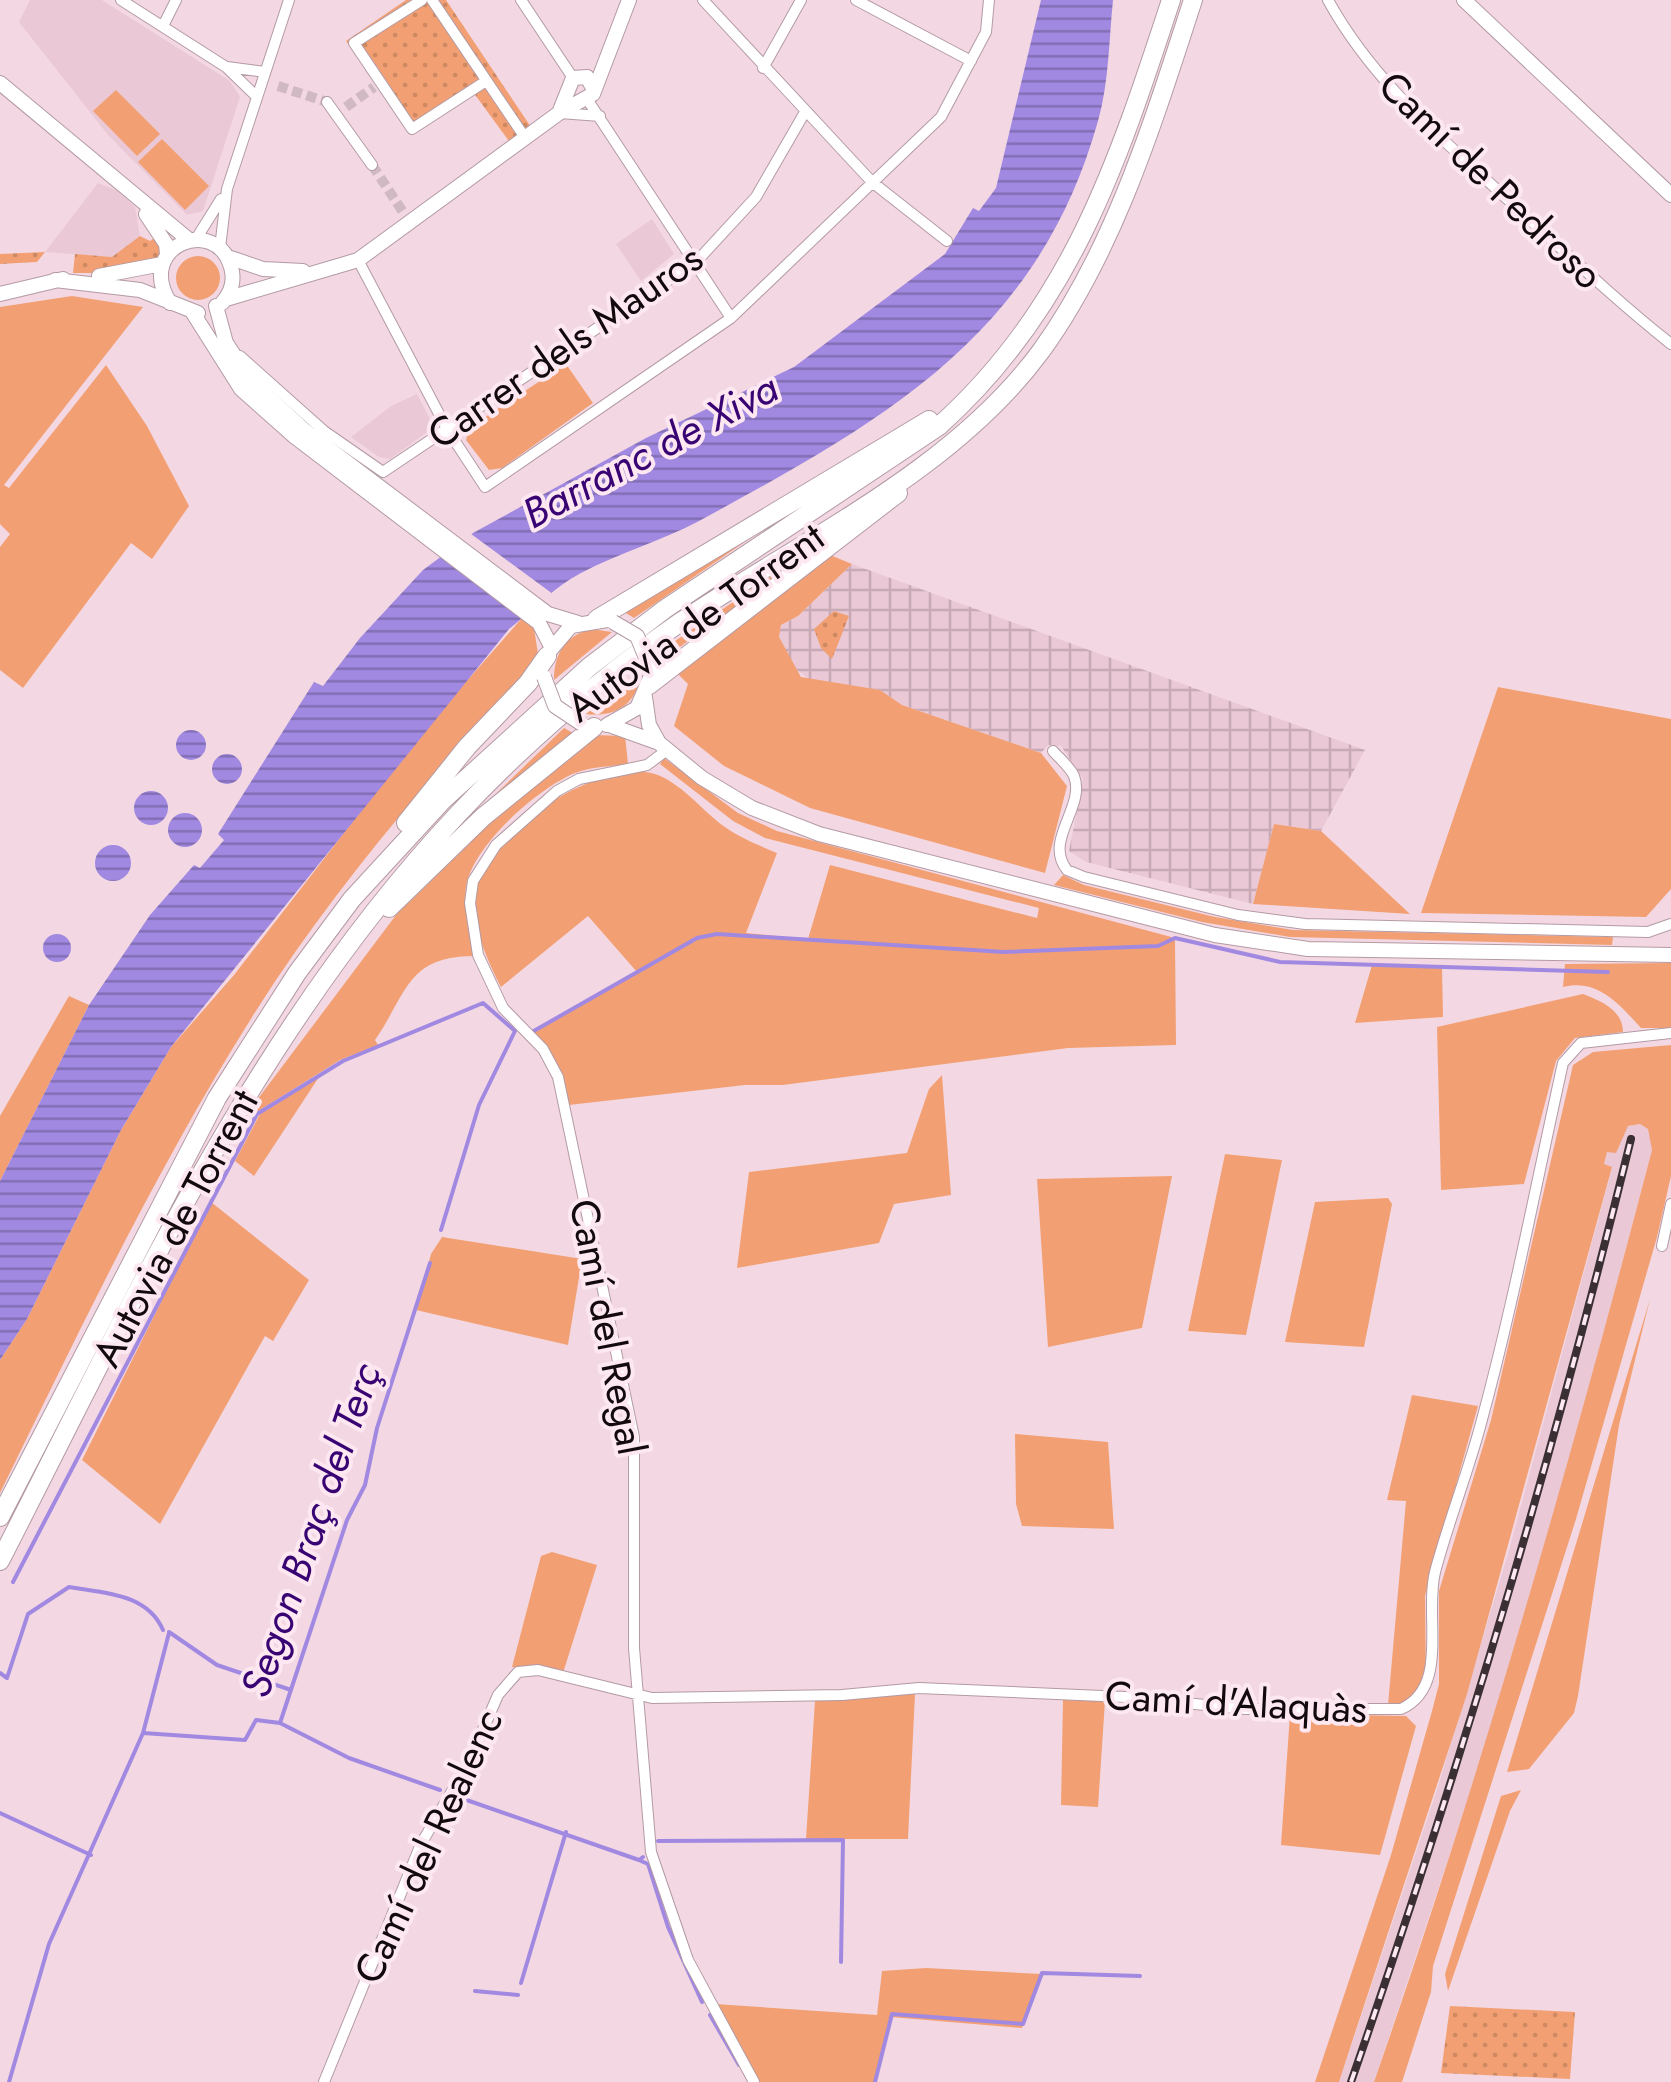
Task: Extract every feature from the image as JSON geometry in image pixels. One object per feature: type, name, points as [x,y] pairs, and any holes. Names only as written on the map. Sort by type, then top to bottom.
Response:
[{"type":"highway","name":"Autovia de Torrent","points":[[0,1517],[218,1098],[297,973],[352,899],[456,787],[589,667],[665,609],[940,426],[978,392],[1023,339],[1062,278],[1101,197],[1172,0]]},
{"type":"highway","name":"Autovia de Torrent","points":[[0,1560],[198,1176],[270,1056],[380,902],[460,812],[602,682],[676,626],[894,483],[994,405],[1040,352],[1088,275],[1119,205],[1193,0]]},
{"type":"highway","points":[[648,683],[960,445],[999,410],[1047,357],[1088,275]]},
{"type":"highway","points":[[596,621],[942,412],[972,386],[1062,278]]},
{"type":"highway","points":[[352,899],[448,770],[528,684],[549,651]]},
{"type":"highway","points":[[342,954],[483,817],[595,725]]},
{"type":"main road","points":[[193,313],[358,260],[559,113],[606,59],[629,0]]},
{"type":"main road","points":[[1464,0],[1671,195]]},
{"type":"main road","points":[[0,83],[137,201],[192,240],[263,269],[334,270]]},
{"type":"main road","points":[[137,201],[166,244],[162,285],[170,303]]},
{"type":"main road","points":[[0,294],[55,280],[130,274],[164,259],[192,240]]},
{"type":"main road","points":[[224,253],[233,273],[221,303],[233,353],[252,382],[426,530]]},
{"type":"main road","points":[[55,280],[140,290],[193,313],[240,389],[294,437],[543,619],[596,621],[637,636],[648,683],[649,725],[663,747]]},
{"type":"main road","points":[[543,619],[549,651],[544,677],[555,706],[595,725],[663,747],[752,808],[819,834],[1215,935],[1308,949],[1670,954]]},
{"type":"main road","points":[[549,651],[596,621]]},
{"type":"main road","points":[[595,725],[631,714],[648,683]]},
{"type":"street","points":[[121,0],[226,67],[258,97]]},
{"type":"street","points":[[163,26],[176,0]]},
{"type":"street","points":[[224,253],[219,225],[227,189],[289,0]]},
{"type":"street","points":[[422,0],[354,43],[378,85],[412,129],[486,80]]},
{"type":"street","points":[[432,0],[526,139]]},
{"type":"street","points":[[521,0],[697,261],[731,318]]},
{"type":"street","points":[[703,0],[872,182],[947,241]]},
{"type":"street","points":[[763,68],[802,0]]},
{"type":"street","points":[[856,0],[970,61]]},
{"type":"street","points":[[358,260],[447,429],[485,487],[731,318],[940,117],[986,32],[989,0]]},
{"type":"street","name":"Camí de Pedroso","points":[[1328,0],[1354,47],[1423,121],[1622,305],[1671,344]]},
{"type":"street","points":[[226,67],[265,72]]},
{"type":"street","points":[[328,102],[341,110],[372,165]]},
{"type":"street","name":"Carrer dels Mauros","points":[[233,353],[324,431],[383,472],[697,261],[756,197],[806,112]]},
{"type":"street","points":[[559,113],[600,116]]},
{"type":"street","points":[[192,240],[227,189]]},
{"type":"street","name":"Camí del Regal","points":[[663,747],[647,766],[580,779],[556,791],[478,867],[470,903],[478,955],[503,1008],[543,1049],[558,1077],[634,1437],[636,1697],[651,1852],[660,1886],[710,2006],[754,2082]]},
{"type":"street","points":[[1053,751],[1073,774],[1076,787],[1058,849],[1068,870],[1084,877],[1238,915],[1305,924],[1648,932],[1671,924]]},
{"type":"street","name":"Camí d'Alaquàs","points":[[636,1697],[842,1694],[919,1688],[1125,1697],[1246,1709],[1400,1709],[1413,1703],[1424,1694],[1430,1678],[1429,1597],[1480,1426],[1563,1063],[1581,1042],[1671,1034]]},
{"type":"street","points":[[1662,1246],[1671,1204]]},
{"type":"street","name":"Camí del Realenc","points":[[324,2082],[421,1844],[469,1762],[508,1680],[518,1672],[538,1670],[636,1697]]},
{"type":"shaded area","points":[[30,0],[102,0],[230,81],[240,97],[203,211],[187,215],[108,135],[19,22]]},
{"type":"shaded area","points":[[406,0],[446,0],[535,133],[514,148],[473,92],[411,134],[346,41]]},
{"type":"shaded area","points":[[116,90],[160,134],[137,156],[93,111]]},
{"type":"shaded area","points":[[162,139],[209,186],[185,210],[138,162]]},
{"type":"shaded area","points":[[98,183],[116,190],[135,207],[140,236],[112,257],[45,252]]},
{"type":"shaded area","points":[[652,219],[674,254],[641,281],[616,244]]},
{"type":"shaded area","points":[[158,235],[162,251],[155,260],[96,273],[73,273],[75,254],[112,257],[140,236],[150,241]]},
{"type":"shaded area","points":[[45,252],[37,262],[0,264],[0,254]]},
{"type":"shaded area","points":[[198,256],[214,262],[220,278],[214,294],[198,300],[182,294],[176,278],[182,262]]},
{"type":"shaded area","points":[[72,296],[143,307],[4,485],[9,488],[106,365],[147,426],[189,506],[152,559],[131,543],[23,688],[0,670],[0,547],[10,534],[0,524],[0,307]]},
{"type":"shaded area","points":[[566,364],[593,403],[502,468],[489,470],[466,440],[470,427]]},
{"type":"shaded area","points":[[417,394],[434,427],[390,459],[379,457],[351,437],[391,406]]},
{"type":"shaded area","points":[[813,495],[634,618],[624,612]]},
{"type":"shaded area","points":[[833,535],[662,660],[660,651]]},
{"type":"shaded area","points":[[830,555],[852,564],[798,616],[781,625],[779,637],[801,677],[880,690],[902,705],[1041,753],[1067,786],[1045,873],[810,808],[724,766],[674,726],[688,684],[674,670]]},
{"type":"shaded area","points":[[852,564],[1365,750],[1321,831],[1274,824],[1253,904],[1086,862],[1069,851],[1083,779],[1061,746],[1048,745],[1041,753],[902,705],[880,690],[814,683],[793,667],[779,637],[781,625],[798,616]]},
{"type":"shaded area","points":[[834,611],[849,616],[832,659],[821,648],[814,629]]},
{"type":"shaded area","points":[[522,618],[534,628],[538,654],[530,671],[397,820],[276,980],[164,1168],[0,1493],[0,1360],[27,1319],[121,1130],[171,1047],[234,975],[422,732]]},
{"type":"shaded area","points":[[591,629],[612,632],[554,680],[563,647],[574,636]]},
{"type":"shaded area","points":[[641,669],[636,691],[625,705],[608,713],[586,714]]},
{"type":"shaded area","points":[[1498,687],[1671,719],[1671,889],[1646,917],[1421,913]]},
{"type":"shaded area","points":[[564,728],[573,733],[448,840]]},
{"type":"shaded area","points":[[593,735],[625,736],[628,764],[588,769],[560,781],[526,805],[493,837],[480,854],[466,887],[473,956],[451,958],[422,970],[375,1040],[378,1045],[340,1060],[255,1113],[248,1112],[396,915],[526,788]]},
{"type":"shaded area","points":[[664,758],[738,813],[777,831],[1175,938],[1176,1045],[1068,1048],[783,1085],[745,1085],[569,1105],[563,1074],[532,1032],[637,972],[588,916],[501,987],[481,941],[475,892],[481,870],[519,825],[546,805],[605,777],[632,772],[655,774],[682,790],[728,829],[777,853],[746,933],[808,939],[830,865],[1037,918],[1039,908],[765,838],[733,821],[660,764]]},
{"type":"shaded area","points":[[1274,824],[1321,831],[1410,914],[1253,904]]},
{"type":"shaded area","points":[[1063,875],[1084,885],[1215,917],[1293,930],[1613,937],[1612,945],[1290,937],[1202,922],[1054,885]]},
{"type":"shaded area","points":[[1671,963],[1671,1028],[1641,1028],[1598,990],[1576,985],[1563,987],[1565,964]]},
{"type":"shaded area","points":[[1372,965],[1442,967],[1443,1017],[1355,1023]]},
{"type":"shaded area","points":[[1583,994],[1615,1012],[1623,1032],[1575,1038],[1556,1061],[1524,1184],[1441,1190],[1437,1027]]},
{"type":"shaded area","points":[[69,996],[89,1005],[0,1181],[0,1116]]},
{"type":"shaded area","points":[[1671,1045],[1671,1176],[1657,1237],[1576,1519],[1433,1966],[1431,1992],[1402,2082],[1374,2082],[1487,1735],[1589,1385],[1652,1150],[1648,1129],[1640,1124],[1628,1126],[1616,1153],[1607,1152],[1604,1164],[1612,1167],[1467,1694],[1339,2082],[1315,2082],[1391,1855],[1439,1684],[1439,1591],[1491,1420],[1573,1065],[1593,1052]]},
{"type":"shaded area","points":[[942,1075],[951,1195],[894,1204],[879,1243],[737,1268],[749,1172],[907,1153],[929,1089]]},
{"type":"shaded area","points":[[319,1077],[254,1176],[235,1161],[260,1114]]},
{"type":"shaded area","points":[[1640,1124],[1648,1129],[1652,1150],[1563,1486],[1478,1769],[1374,2082],[1339,2082],[1436,1793],[1508,1554],[1612,1168],[1604,1165],[1607,1152],[1628,1126]]},
{"type":"shaded area","points":[[1225,1154],[1282,1160],[1246,1335],[1188,1331]]},
{"type":"shaded area","points":[[1172,1176],[1142,1328],[1048,1347],[1037,1179]]},
{"type":"shaded area","points":[[1388,1198],[1392,1204],[1364,1347],[1285,1342],[1315,1202]]},
{"type":"shaded area","points":[[211,1202],[309,1280],[273,1341],[265,1336],[160,1524],[82,1460]]},
{"type":"shaded area","points":[[442,1237],[582,1259],[568,1345],[416,1310],[431,1254]]},
{"type":"shaded area","points":[[1650,1299],[1619,1425],[1574,1713],[1529,1769],[1507,1772]]},
{"type":"shaded area","points":[[1412,1395],[1478,1406],[1425,1596],[1426,1683],[1405,1704],[1388,1705],[1406,1501],[1387,1500]]},
{"type":"shaded area","points":[[1015,1434],[1108,1442],[1114,1529],[1022,1526],[1016,1504]]},
{"type":"shaded area","points":[[552,1552],[597,1565],[563,1673],[512,1667],[541,1556]]},
{"type":"shaded area","points":[[915,1694],[908,1839],[806,1839],[815,1701]]},
{"type":"shaded area","points":[[1063,1700],[1105,1701],[1098,1807],[1061,1805]]},
{"type":"shaded area","points":[[1290,1714],[1406,1716],[1416,1726],[1380,1855],[1281,1845]]},
{"type":"shaded area","points":[[1521,1790],[1510,1811],[1448,1991],[1445,1974],[1501,1796]]},
{"type":"shaded area","points":[[926,1968],[1042,1974],[1022,2028],[891,2017],[875,2082],[760,2082],[715,2004],[877,2015],[882,1971]]},
{"type":"shaded area","points":[[1450,2006],[1575,2012],[1570,2079],[1441,2073]]},
{"type":"water","name":"Barranc de Xiva","points":[[1041,0],[1113,0],[1104,92],[1098,121],[1071,196],[1036,260],[994,316],[945,364],[831,447],[699,521],[571,578],[509,629],[171,1047],[121,1130],[27,1319],[0,1360],[0,1181],[89,1005],[150,915],[194,865],[200,868],[224,840],[218,834],[314,682],[323,686],[360,638],[423,570],[473,533],[646,438],[794,367],[945,254],[973,208],[979,211],[996,188]]},
{"type":"water","points":[[191,730],[202,734],[206,745],[202,756],[191,760],[180,756],[176,745],[180,734]]},
{"type":"water","points":[[227,754],[238,758],[242,769],[238,780],[227,784],[216,780],[212,769],[216,758]]},
{"type":"water","points":[[151,791],[163,796],[168,808],[163,820],[151,825],[139,820],[134,808],[139,796]]},
{"type":"water","points":[[185,813],[197,818],[202,830],[197,842],[185,847],[173,842],[168,830],[173,818]]},
{"type":"water","points":[[113,845],[126,850],[131,863],[126,876],[113,881],[100,876],[95,863],[100,850]]},
{"type":"water","points":[[57,934],[67,938],[71,948],[67,958],[57,962],[47,958],[43,948],[47,938]]},
{"type":"pier","points":[[467,531],[557,597],[526,621],[438,553]]},
{"type":"waterway","points":[[532,1032],[697,938],[717,934],[1004,952],[1158,946],[1175,938],[1280,962],[1608,972]]},
{"type":"waterway","points":[[13,1582],[257,1114],[343,1061],[483,1003],[515,1031],[479,1105],[441,1230]]},
{"type":"waterway","name":"Segon Braç del Terç","points":[[9,2082],[49,1944],[143,1733],[245,1740],[256,1720],[280,1723],[347,1520],[365,1485],[377,1428],[430,1263]]},
{"type":"waterway","points":[[0,1673],[7,1678],[28,1614],[69,1587],[109,1593],[135,1602],[156,1618],[163,1630]]},
{"type":"waterway","points":[[169,1632],[217,1665],[291,1690]]},
{"type":"waterway","points":[[143,1733],[169,1633]]},
{"type":"waterway","points":[[280,1723],[349,1758],[440,1790]]},
{"type":"waterway","points":[[458,1797],[639,1860],[643,1857]]},
{"type":"waterway","points":[[0,1813],[91,1855]]},
{"type":"waterway","points":[[521,1983],[566,1832]]},
{"type":"waterway","points":[[658,1841],[843,1840],[841,1962]]},
{"type":"waterway","points":[[641,1861],[648,1864],[668,1927],[702,2002]]},
{"type":"waterway","points":[[875,2082],[892,2014],[1023,2024],[1042,1973],[1140,1976]]},
{"type":"waterway","points":[[475,1991],[518,1995]]},
{"type":"waterway","points":[[710,2015],[739,2065]]},
{"type":"tunnel","points":[[278,86],[327,102]]},
{"type":"tunnel","points":[[346,107],[374,87]]},
{"type":"tunnel","points":[[372,165],[403,212]]},
{"type":"railway","points":[[1351,2082],[1502,1614],[1570,1377],[1631,1139]]}]
